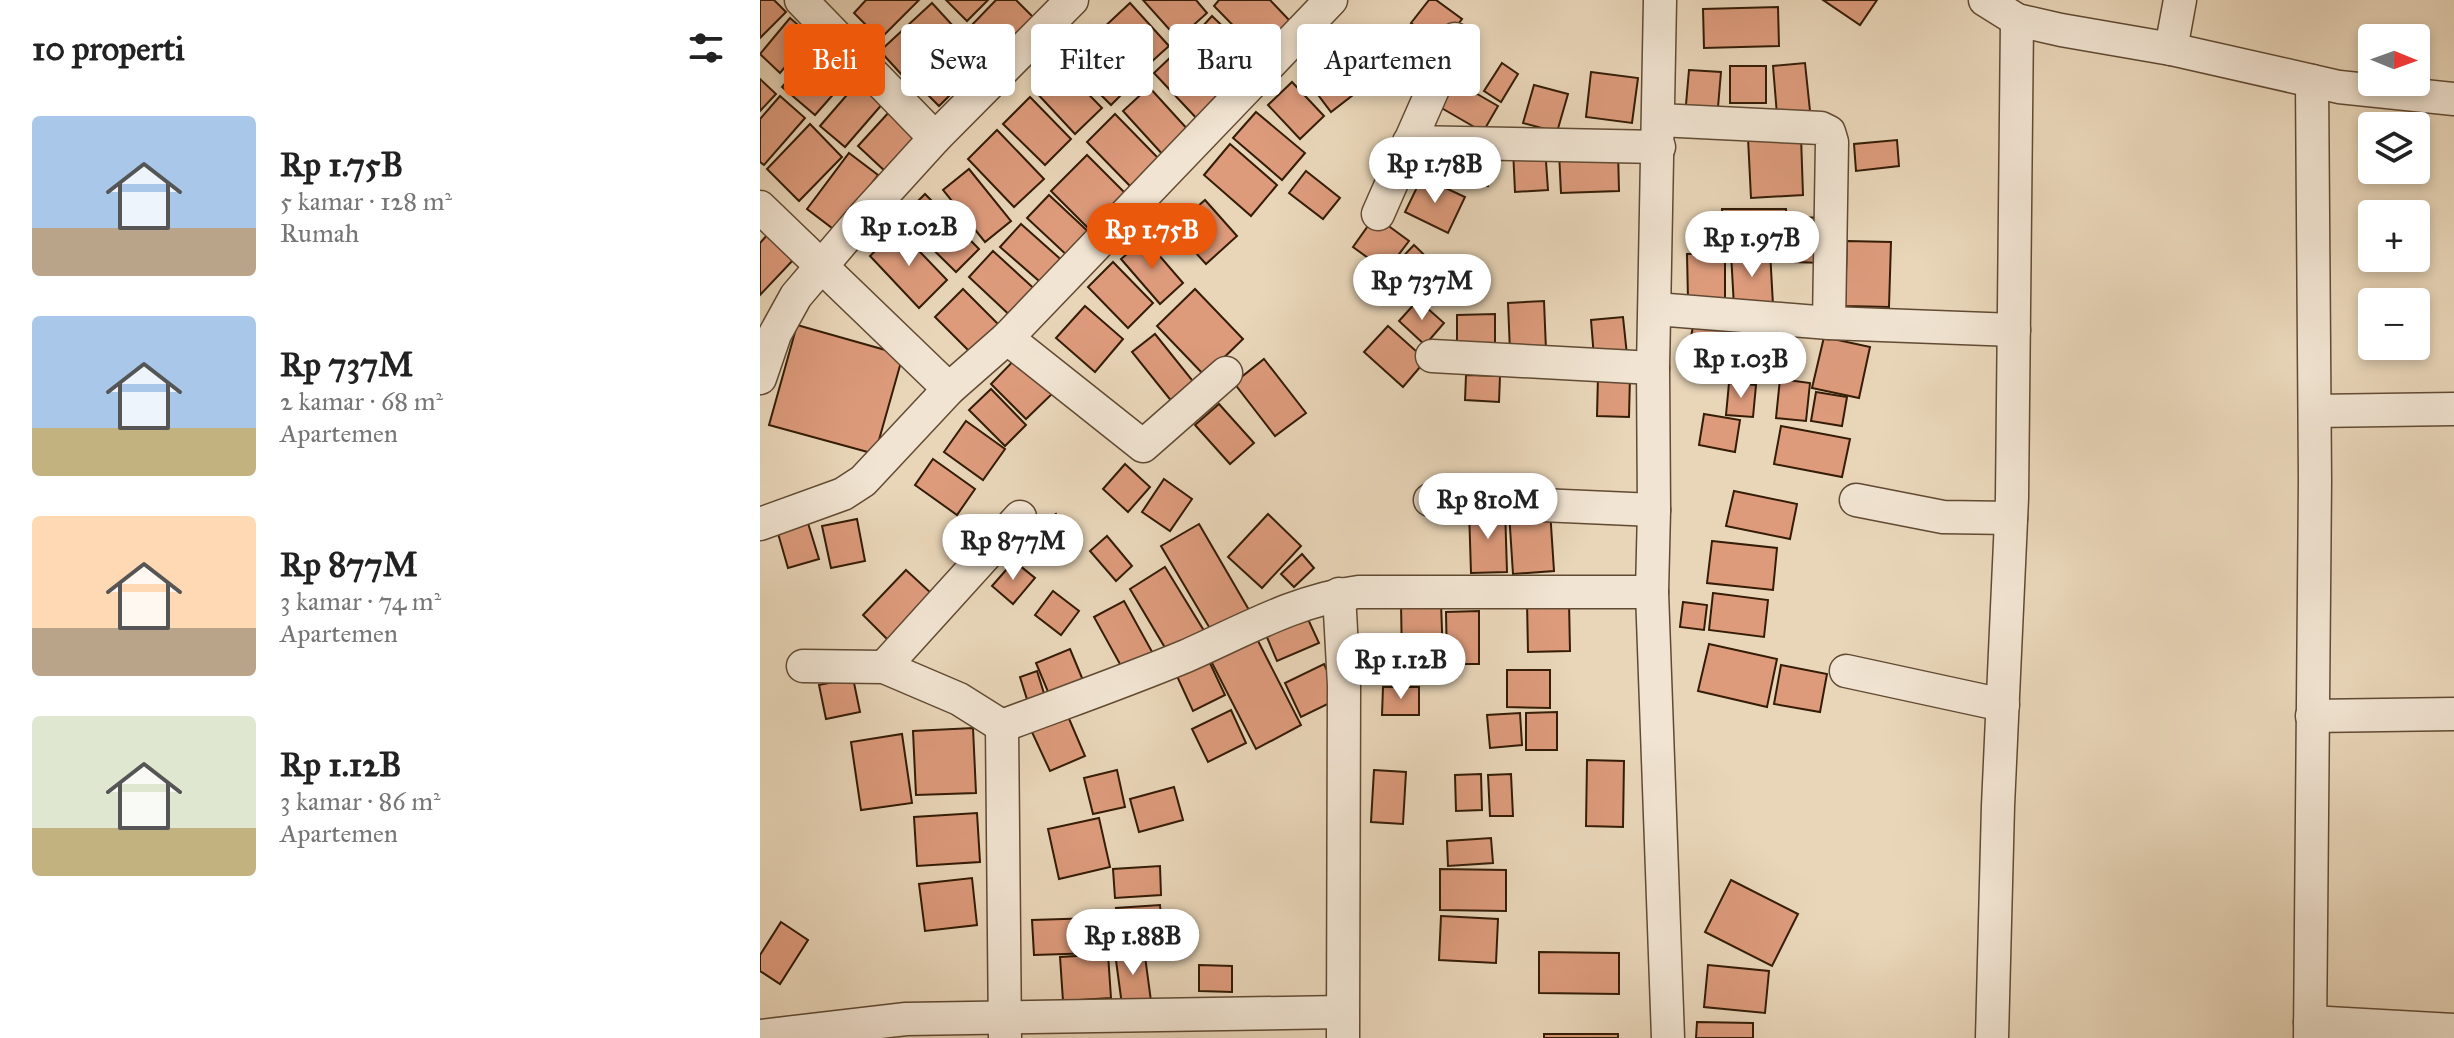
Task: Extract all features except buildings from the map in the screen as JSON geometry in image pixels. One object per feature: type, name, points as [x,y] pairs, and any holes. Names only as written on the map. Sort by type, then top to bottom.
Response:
[{"type":"street","points":[[801,0],[935,138]]},
{"type":"street","points":[[1660,0],[1652,592],[1668,1038]]},
{"type":"street","points":[[1985,0],[2017,20],[2171,49],[2339,87],[2454,99]]},
{"type":"street","points":[[2171,49],[2180,0]]},
{"type":"street","points":[[760,378],[783,317],[820,267],[1052,6]]},
{"type":"street","points":[[760,524],[843,494],[863,481],[949,389],[1007,338],[1314,6]]},
{"type":"street","points":[[1992,1038],[2011,518],[2017,20]]},
{"type":"street","points":[[2312,81],[2315,411],[2310,1030],[2454,1030]]},
{"type":"street","points":[[1378,214],[1430,96]]},
{"type":"street","points":[[1409,142],[1821,128],[1829,132],[1832,142],[1829,323]]},
{"type":"street","points":[[760,207],[949,389]]},
{"type":"street","points":[[1656,309],[1829,323],[2014,330]]},
{"type":"street","points":[[1007,338],[1143,446],[1226,373]]},
{"type":"street","points":[[1432,356],[1653,368]]},
{"type":"street","points":[[2315,411],[2454,409]]},
{"type":"street","points":[[1430,500],[1654,510]]},
{"type":"street","points":[[1856,500],[1943,517],[2011,518]]},
{"type":"street","points":[[884,667],[1020,517]]},
{"type":"street","points":[[1002,726],[1186,656],[1288,609],[1339,594],[1652,592]]},
{"type":"street","points":[[760,1036],[906,1019],[1005,1029],[1342,1025],[1344,685],[1339,594]]},
{"type":"street","points":[[803,666],[884,667],[959,699],[1002,726]]},
{"type":"street","points":[[1846,671],[2003,705]]},
{"type":"street","points":[[2312,716],[2454,714]]},
{"type":"street","points":[[1002,726],[1005,1029]]}]
